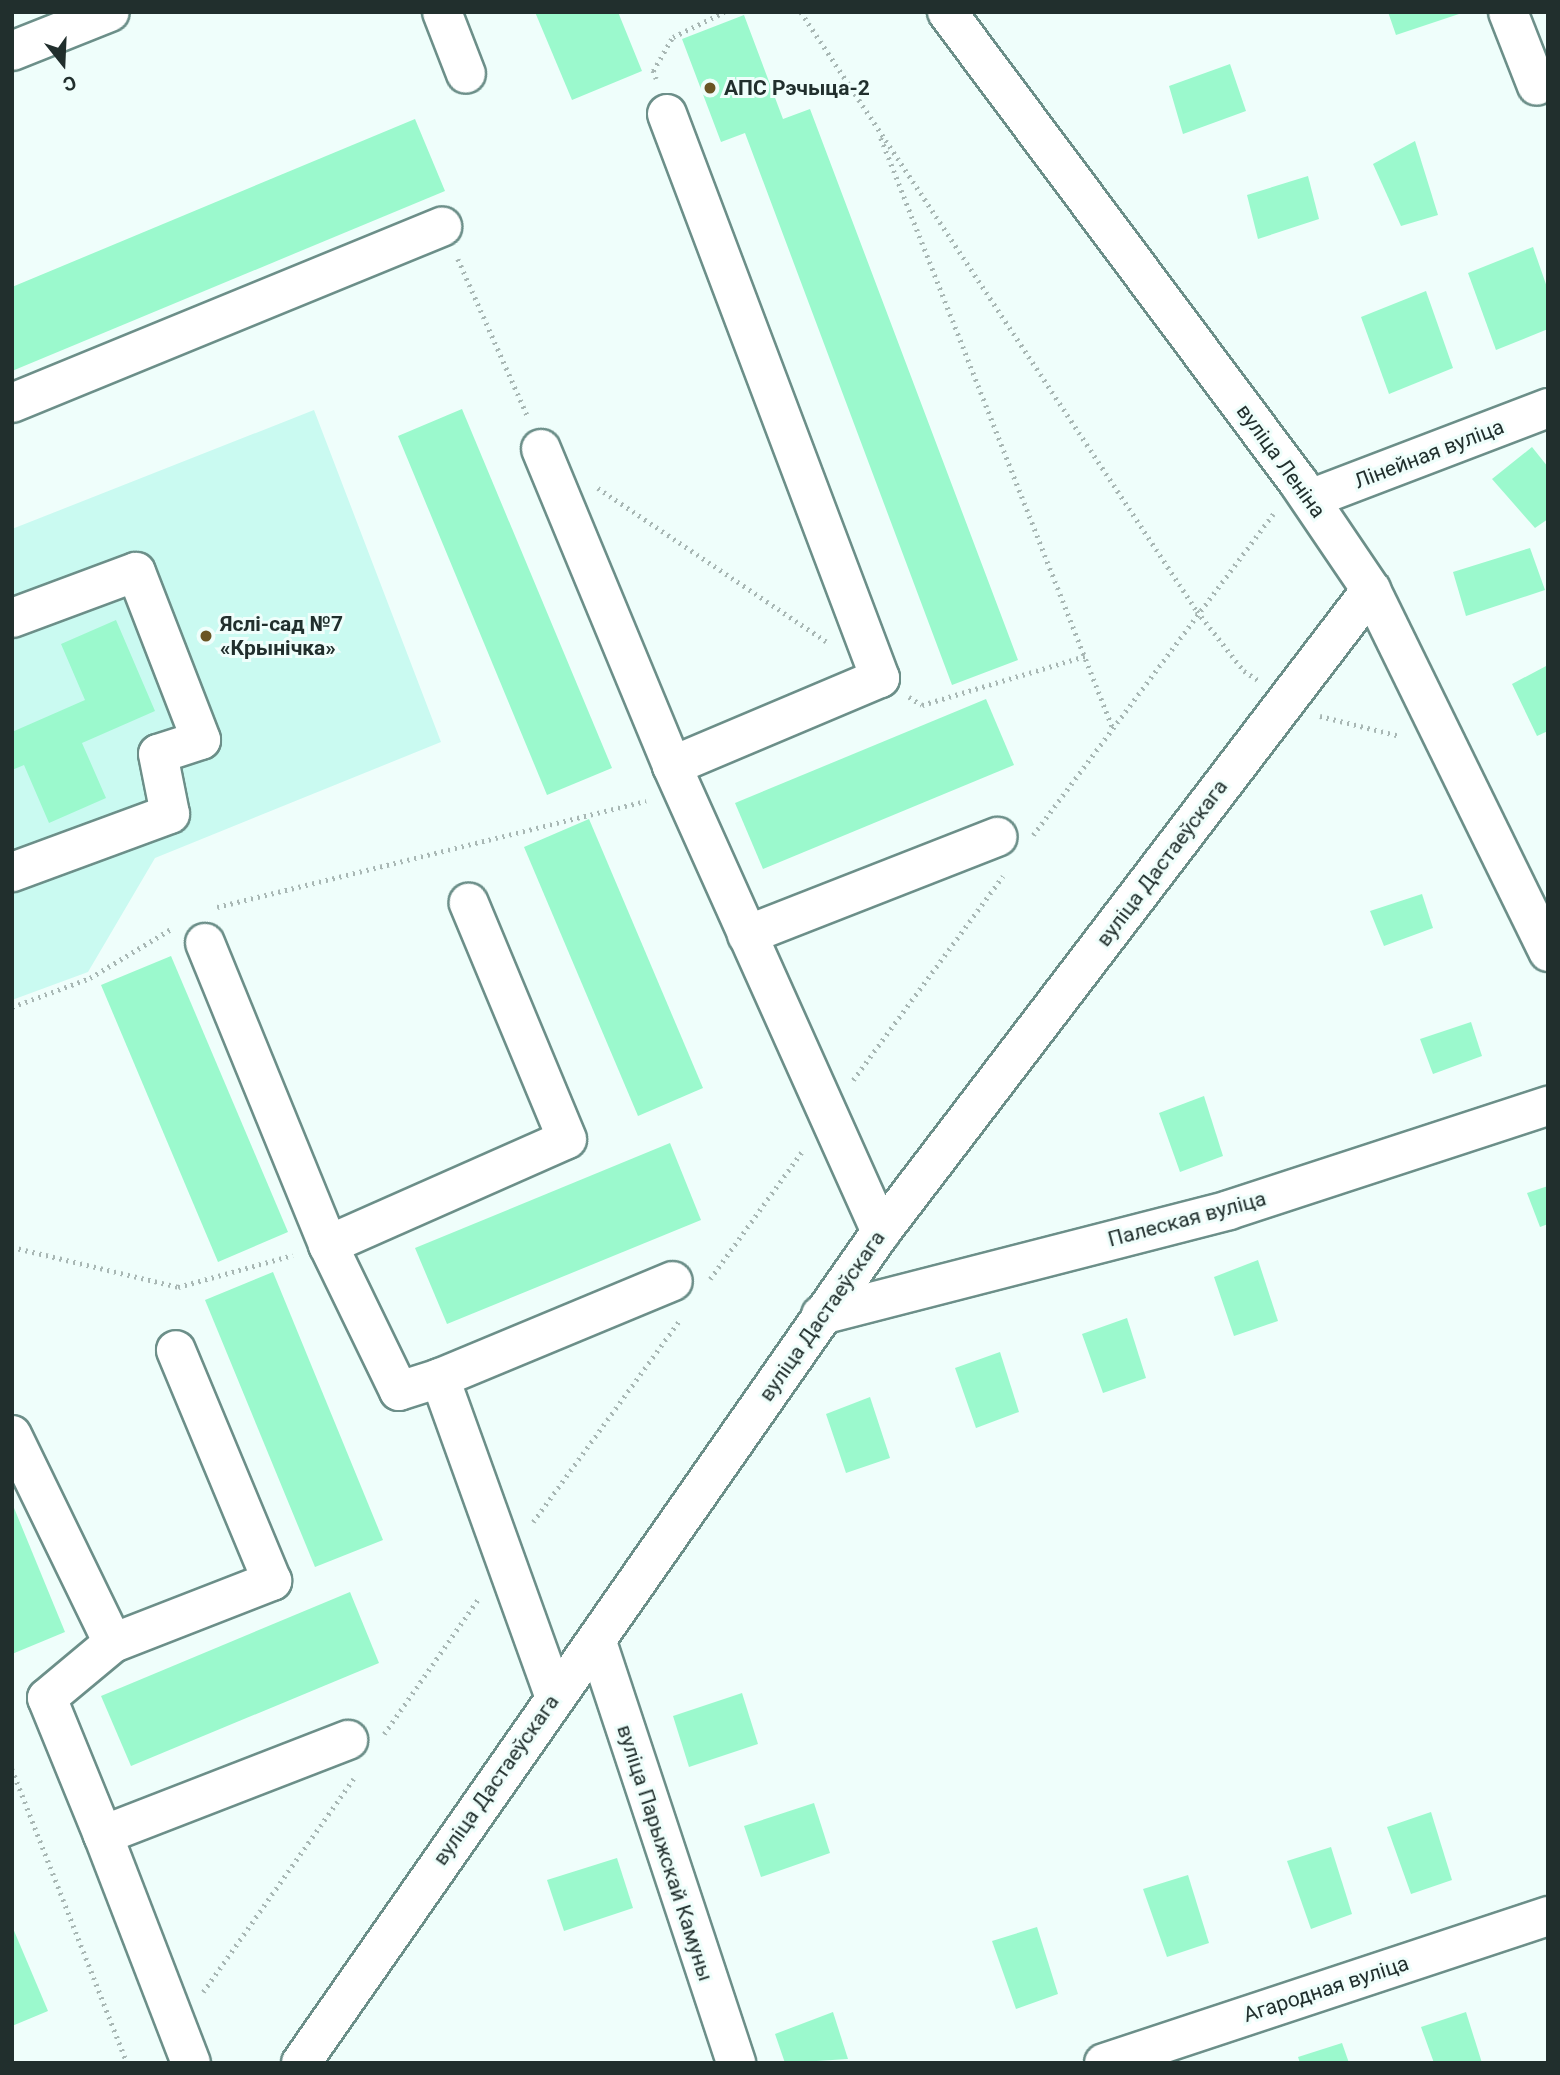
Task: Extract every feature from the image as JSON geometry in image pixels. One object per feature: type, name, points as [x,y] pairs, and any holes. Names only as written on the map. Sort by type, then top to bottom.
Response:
[{"type":"street","points":[[12,51],[110,12]]},
{"type":"street","points":[[442,12],[466,75]]},
{"type":"street","name":"вуліца Леніна","points":[[947,12],[1304,491],[1371,590],[1548,952]]},
{"type":"street","points":[[1508,12],[1537,86]]},
{"type":"street","points":[[667,114],[880,678],[678,779]]},
{"type":"street","points":[[12,403],[442,227]]},
{"type":"street","name":"Лінейная вуліца","points":[[1304,491],[1548,408]]},
{"type":"street","points":[[541,449],[678,779],[881,1232]]},
{"type":"street","points":[[12,618],[136,572],[201,740],[158,754],[170,814],[12,872]]},
{"type":"street","name":"вуліца Дастаеўскага","points":[[300,2063],[554,1695],[597,1642],[881,1232],[1371,590]]},
{"type":"street","points":[[747,935],[1012,848]]},
{"type":"street","points":[[328,1245],[567,1139],[469,903]]},
{"type":"street","points":[[199,925],[328,1245],[399,1391],[688,1293]]},
{"type":"street","name":"Палеская вуліца","points":[[821,1315],[1229,1210],[1548,1106]]},
{"type":"street","points":[[176,1350],[272,1581],[113,1643],[47,1698],[185,2046]]},
{"type":"street","points":[[440,1378],[554,1695]]},
{"type":"street","points":[[12,1435],[113,1643]]},
{"type":"street","name":"вуліца Парыжскай Камуны","points":[[597,1642],[736,2063]]},
{"type":"street","points":[[103,1835],[362,1751]]},
{"type":"street","name":"Агародная вуліца","points":[[1104,2063],[1548,1916]]},
{"type":"path","points":[[667,114],[653,71],[673,37],[724,12]]},
{"type":"path","points":[[801,12],[1197,611],[1244,671],[1321,716],[1410,738]]},
{"type":"path","points":[[877,127],[1113,726]]},
{"type":"path","points":[[442,227],[490,324],[541,449],[880,678],[922,705],[1085,656]]},
{"type":"path","points":[[185,2046],[362,1751],[505,1560],[688,1293],[828,1115],[1012,848],[1113,726],[1197,611],[1304,491]]},
{"type":"path","points":[[12,1007],[90,978],[199,925],[678,779]]},
{"type":"path","points":[[12,1247],[178,1287],[328,1245]]},
{"type":"path","points":[[12,1769],[127,2063]]},
{"type":"shaded area","name":"Яслі-сад №7 «Крынічка»","points":[[314,410],[441,742],[155,858],[88,972],[12,1000],[12,529]]},
{"type":"building","points":[[535,12],[618,12],[642,71],[572,100]]},
{"type":"building","points":[[1388,12],[1462,12],[1462,13],[1396,35]]},
{"type":"building","points":[[744,15],[783,119],[810,109],[1018,660],[952,685],[745,133],[721,142],[682,39]]},
{"type":"building","points":[[1230,64],[1246,111],[1183,134],[1169,86]]},
{"type":"building","points":[[415,119],[445,191],[12,371],[12,287]]},
{"type":"building","points":[[1415,141],[1438,215],[1401,226],[1373,164]]},
{"type":"building","points":[[1308,176],[1319,219],[1258,239],[1247,195]]},
{"type":"building","points":[[1533,247],[1548,290],[1548,329],[1496,350],[1468,273]]},
{"type":"building","points":[[1426,291],[1453,368],[1389,394],[1361,317]]},
{"type":"building","points":[[462,409],[612,768],[547,795],[398,436]]},
{"type":"building","points":[[1532,447],[1548,467],[1548,519],[1535,528],[1492,479]]},
{"type":"building","points":[[1530,548],[1545,590],[1466,616],[1453,572]]},
{"type":"building","points":[[116,620],[155,711],[82,743],[106,798],[49,823],[24,765],[12,770],[12,732],[85,700],[61,644]]},
{"type":"building","points":[[1548,665],[1548,731],[1537,736],[1512,684]]},
{"type":"building","points":[[986,699],[1014,765],[763,869],[735,803]]},
{"type":"building","points":[[589,819],[703,1088],[638,1116],[524,847]]},
{"type":"building","points":[[1422,894],[1433,928],[1384,946],[1370,911]]},
{"type":"building","points":[[171,956],[288,1232],[218,1262],[101,985]]},
{"type":"building","points":[[1471,1022],[1482,1056],[1433,1074],[1420,1039]]},
{"type":"building","points":[[1204,1096],[1223,1156],[1180,1172],[1159,1113]]},
{"type":"building","points":[[670,1143],[701,1220],[447,1324],[415,1248]]},
{"type":"building","points":[[1548,1186],[1548,1224],[1540,1227],[1527,1193]]},
{"type":"building","points":[[1258,1260],[1278,1321],[1234,1336],[1214,1277]]},
{"type":"building","points":[[273,1272],[383,1540],[315,1567],[205,1300]]},
{"type":"building","points":[[1127,1318],[1146,1378],[1103,1393],[1082,1334]]},
{"type":"building","points":[[1000,1352],[1019,1412],[976,1428],[955,1368]]},
{"type":"building","points":[[870,1397],[890,1458],[846,1473],[826,1414]]},
{"type":"building","points":[[12,1503],[65,1632],[12,1654]]},
{"type":"building","points":[[350,1592],[379,1663],[131,1766],[101,1696]]},
{"type":"building","points":[[742,1693],[758,1744],[689,1767],[673,1716]]},
{"type":"building","points":[[814,1803],[830,1853],[761,1877],[744,1826]]},
{"type":"building","points":[[1431,1812],[1452,1880],[1411,1894],[1387,1827]]},
{"type":"building","points":[[1331,1847],[1352,1914],[1311,1929],[1287,1861]]},
{"type":"building","points":[[617,1858],[633,1908],[564,1931],[547,1880]]},
{"type":"building","points":[[1188,1875],[1209,1943],[1167,1957],[1143,1889]]},
{"type":"building","points":[[12,1926],[48,2011],[12,2026]]},
{"type":"building","points":[[1037,1927],[1058,1994],[1016,2009],[992,1941]]},
{"type":"building","points":[[833,2012],[848,2059],[785,2063],[775,2034]]},
{"type":"building","points":[[1466,2012],[1482,2063],[1434,2063],[1421,2027]]},
{"type":"building","points":[[1342,2043],[1349,2063],[1300,2063],[1298,2057]]},
{"type":"place","name":"АПС Рэчыца-2","points":[[710,88]]},
{"type":"place","name":"Яслі-сад №7 «Крынічка»","points":[[206,636]]}]
